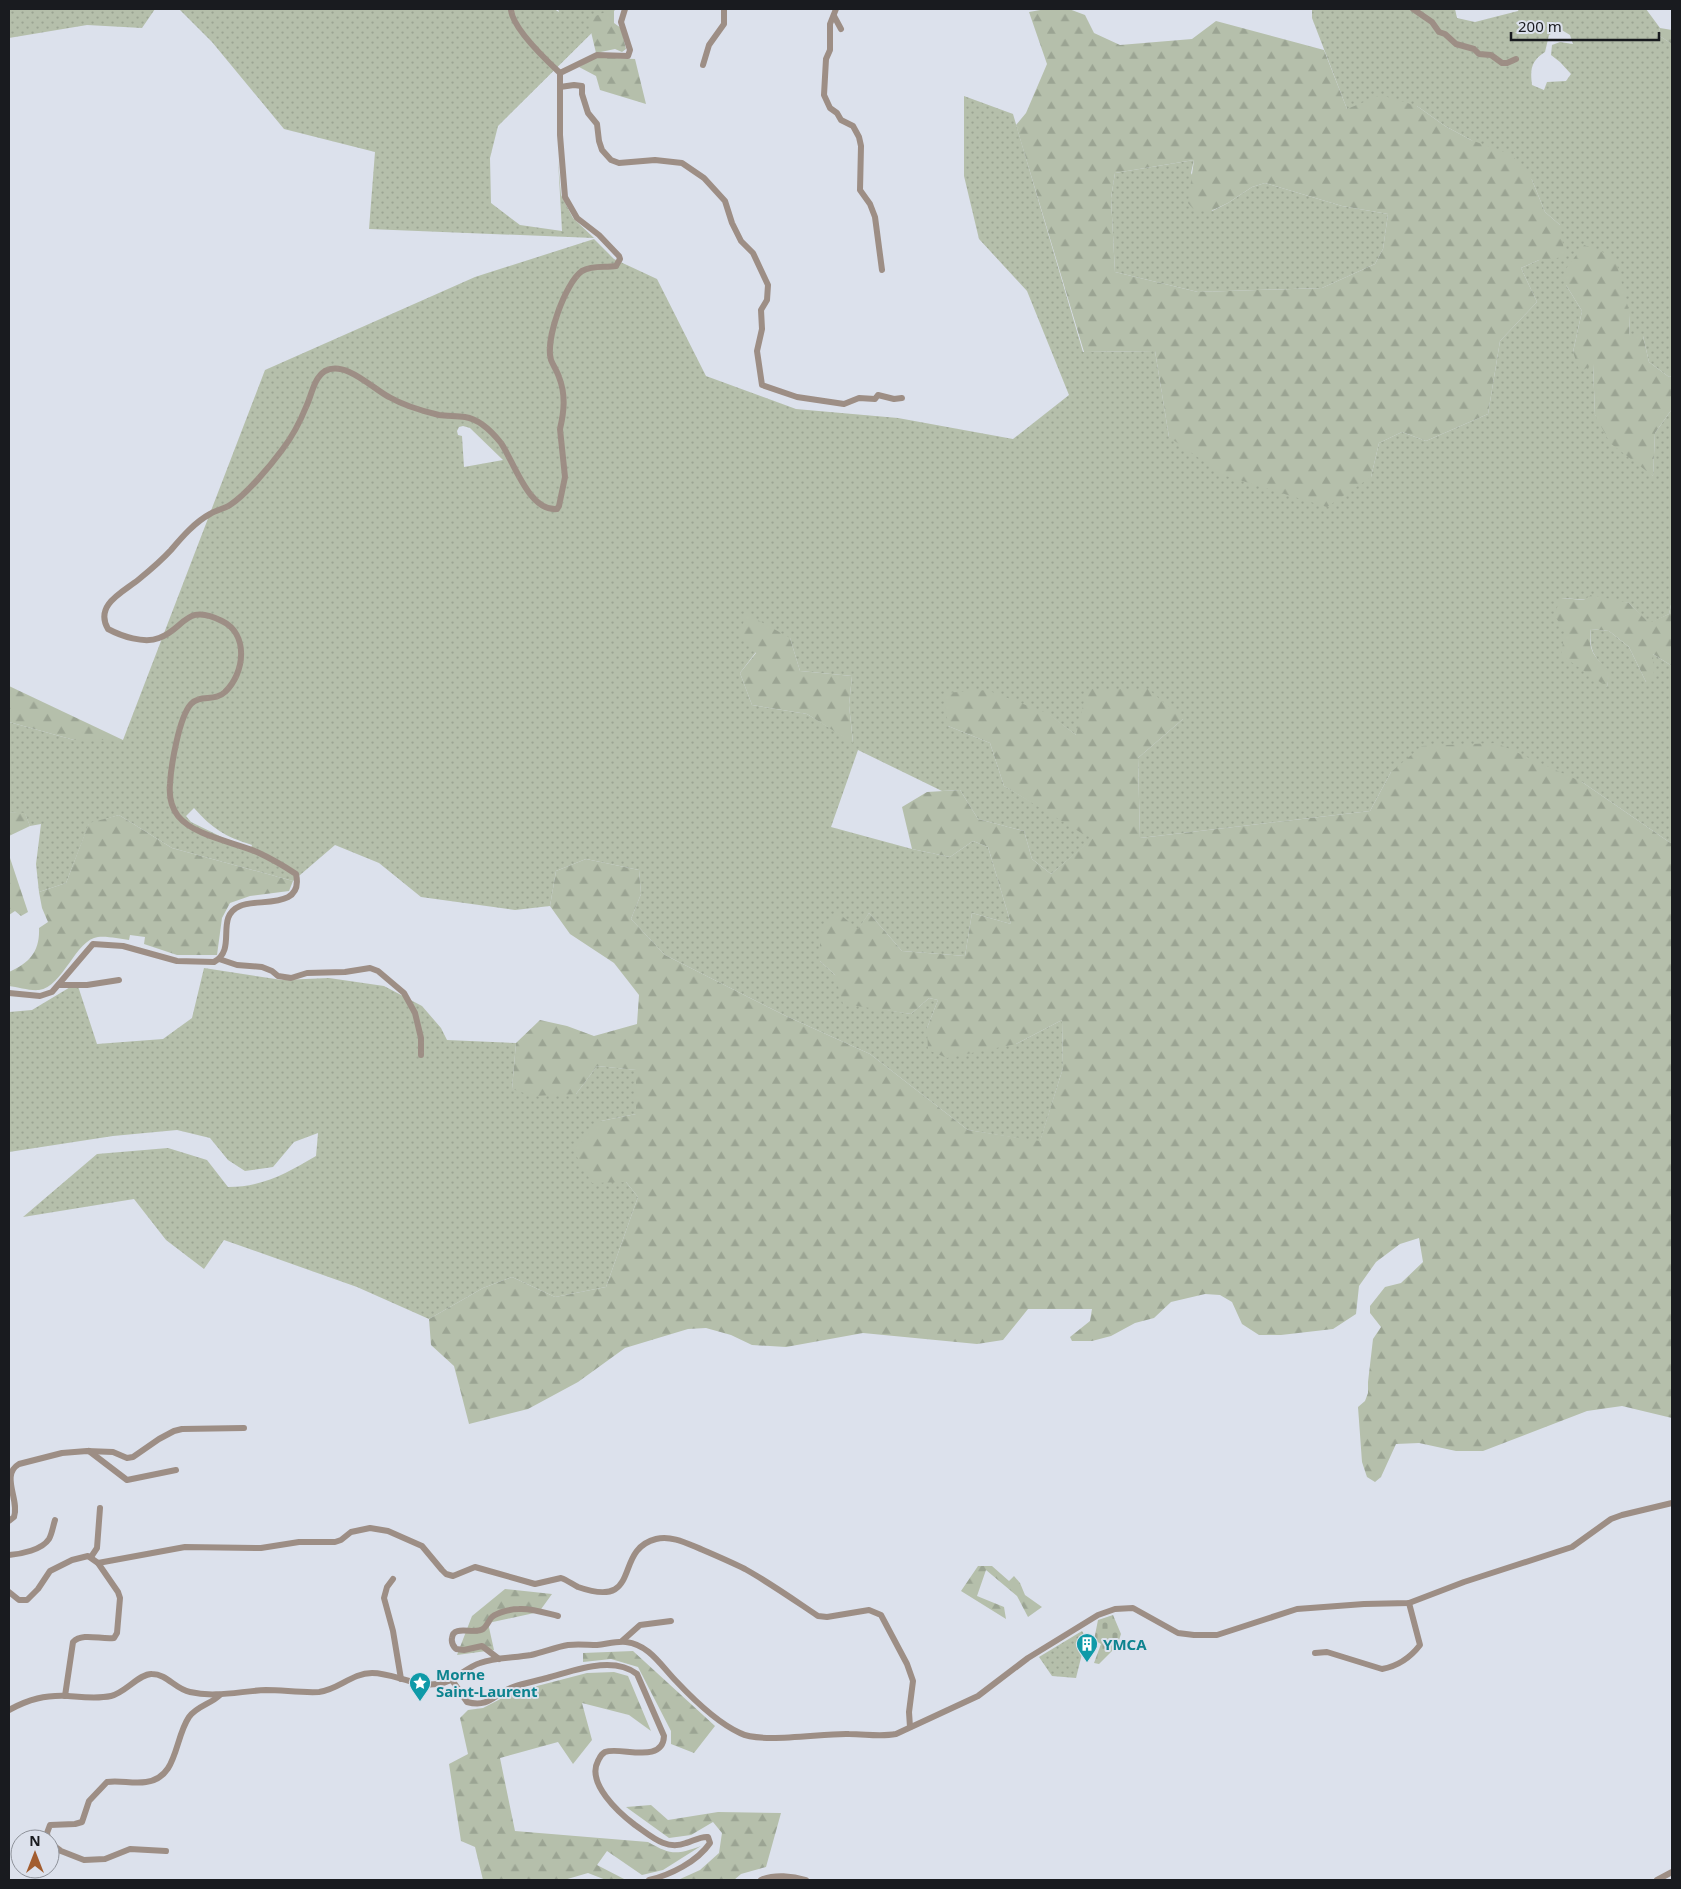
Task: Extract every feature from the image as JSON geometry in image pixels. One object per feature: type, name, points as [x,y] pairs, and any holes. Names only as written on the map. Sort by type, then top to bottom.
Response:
[{"type":"street","points":[[560,73],[597,55],[628,56],[630,50],[621,22],[625,9]]},
{"type":"street","points":[[703,65],[709,45],[724,24],[724,9]]},
{"type":"street","points":[[1413,9],[1432,22],[1439,32],[1445,34],[1456,44],[1464,48],[1474,49],[1479,54],[1491,55],[1502,63],[1516,60]]},
{"type":"street","points":[[9,993],[40,996],[52,992],[93,944],[123,946],[177,961],[214,962],[224,952],[227,943],[225,934],[226,924],[233,911],[240,906],[248,904],[280,901],[294,892],[298,880],[296,874],[288,868],[257,852],[186,824],[173,808],[170,784],[179,735],[186,710],[192,702],[202,698],[214,698],[224,693],[231,685],[238,671],[242,650],[241,642],[232,627],[223,621],[204,615],[190,616],[182,620],[171,631],[158,638],[146,639],[123,635],[108,629],[105,624],[105,610],[108,604],[120,592],[163,559],[200,521],[209,514],[230,505],[240,497],[283,449],[307,406],[316,380],[323,373],[341,368],[389,397],[405,404],[438,414],[475,420],[500,443],[524,485],[535,499],[547,508],[557,509],[561,503],[565,477],[560,429],[564,408],[561,382],[551,360],[552,337],[565,296],[574,279],[582,271],[590,268],[616,266],[620,259],[599,235],[577,218],[565,198],[560,135],[560,73],[530,42],[512,16],[511,10]]},
{"type":"street","points":[[835,12],[841,29]]},
{"type":"street","points":[[835,12],[830,24],[830,50],[826,59],[824,94],[830,108],[841,120],[853,126],[862,146],[860,190],[870,204],[875,217],[882,270]]},
{"type":"street","points":[[560,88],[574,85],[582,86],[582,94],[588,113],[597,124],[602,150],[611,160],[619,163],[655,160],[682,163],[704,178],[725,201],[732,223],[741,241],[752,253],[768,289],[766,300],[761,310],[762,329],[757,351],[762,386],[797,397],[844,404],[860,398],[875,398],[878,395],[894,399],[902,398]]},
{"type":"street","points":[[219,959],[237,965],[262,967],[278,976],[291,978],[307,972],[345,972],[370,968],[378,971],[404,993],[415,1013],[421,1038],[421,1055]]},
{"type":"street","points":[[59,985],[87,985],[119,980]]},
{"type":"street","points":[[9,1521],[15,1514],[16,1506],[9,1482],[10,1473],[14,1467],[62,1453],[113,1452],[127,1458],[137,1455],[174,1431],[244,1428]]},
{"type":"street","points":[[89,1451],[126,1480],[176,1470]]},
{"type":"street","points":[[9,1710],[30,1699],[65,1696],[98,1698],[114,1696],[129,1688],[149,1673],[160,1675],[189,1692],[220,1695],[265,1690],[320,1692],[331,1690],[364,1673],[377,1673],[417,1684],[439,1684],[452,1680],[478,1663],[534,1654],[569,1645],[598,1645],[622,1641],[636,1644],[647,1650],[700,1704],[741,1734],[751,1737],[851,1734],[885,1736],[896,1734],[978,1696],[1028,1658],[1098,1615],[1114,1609],[1133,1608],[1178,1633],[1218,1635],[1297,1609],[1409,1603],[1464,1582],[1572,1547],[1622,1514],[1672,1503]]},
{"type":"street","points":[[90,1558],[97,1548],[100,1508]]},
{"type":"street","points":[[9,1555],[26,1552],[45,1543],[49,1539],[55,1520]]},
{"type":"street","points":[[98,1563],[185,1547],[261,1548],[299,1542],[335,1542],[358,1529],[379,1528],[422,1546],[446,1574],[453,1576],[475,1567],[536,1584],[561,1578],[577,1586],[609,1593],[616,1590],[623,1582],[629,1564],[635,1554],[646,1543],[656,1539],[678,1540],[743,1568],[818,1616],[827,1617],[869,1610],[881,1615],[908,1664],[913,1681],[909,1712],[910,1727]]},
{"type":"street","points":[[9,1592],[20,1600],[27,1600],[38,1589],[50,1571],[79,1557],[90,1558],[98,1563],[118,1592],[120,1598],[117,1633],[114,1638],[105,1640],[86,1637],[77,1638],[73,1642],[65,1696]]},
{"type":"street","points":[[393,1579],[386,1587],[384,1598],[393,1631],[401,1679]]},
{"type":"street","points":[[1315,1653],[1327,1652],[1382,1669],[1392,1668],[1404,1662],[1420,1645],[1409,1603]]},
{"type":"street","points":[[499,1659],[482,1646],[464,1650],[456,1649],[452,1643],[453,1635],[456,1632],[462,1631],[480,1631],[496,1615],[519,1608],[558,1616]]},
{"type":"street","points":[[622,1641],[640,1626],[671,1621]]},
{"type":"street","points":[[452,1680],[467,1702],[477,1704],[494,1699],[512,1687],[577,1669],[615,1666],[630,1669],[637,1674],[664,1736],[664,1743],[654,1751],[632,1753],[608,1751],[602,1754],[595,1766],[595,1774],[606,1797],[620,1814],[657,1841],[681,1846],[708,1837],[710,1843],[705,1850],[692,1860],[670,1873],[649,1880]]},
{"type":"street","points":[[49,1829],[50,1825],[82,1822],[89,1801],[109,1781],[138,1783],[158,1778],[164,1773],[173,1759],[189,1717],[199,1708],[215,1700],[220,1695]]},
{"type":"street","points":[[60,1849],[70,1855],[90,1861],[105,1859],[130,1848],[166,1851]]},
{"type":"street","points":[[1657,1880],[1672,1872]]},
{"type":"street","points":[[761,1880],[766,1878],[797,1877],[806,1880]]},
{"type":"green space","points":[[9,9],[155,9],[142,28],[87,25],[9,38]]},
{"type":"green space","points":[[179,9],[554,9],[559,12],[558,9],[616,9],[498,126],[490,158],[491,203],[520,225],[562,231],[558,159],[561,195],[573,218],[594,238],[369,229],[375,152],[284,129],[212,42]]},
{"type":"green space","points":[[614,9],[614,23],[621,28],[626,49],[622,52],[615,49],[596,53],[588,19]]},
{"type":"green space","points":[[1046,9],[1069,9],[1085,15],[1094,33],[1120,45],[1192,39],[1216,21],[1324,50],[1347,109],[1381,95],[1417,106],[1445,126],[1471,140],[1512,155],[1532,180],[1545,212],[1560,225],[1565,257],[1539,260],[1521,268],[1537,302],[1500,341],[1488,414],[1426,441],[1402,432],[1379,443],[1371,477],[1327,507],[1223,475],[1169,437],[1155,351],[1084,352],[1016,125],[1026,113],[1047,64],[1029,12]],"holes":[[[1194,160],[1188,203],[1195,211],[1211,211],[1228,203],[1252,187],[1265,183],[1342,206],[1388,214],[1383,249],[1375,264],[1322,288],[1198,292],[1115,272],[1111,198],[1115,173]]]},
{"type":"green space","points":[[1312,9],[1455,9],[1457,18],[1475,22],[1518,11],[1519,9],[1646,9],[1660,28],[1658,35],[1672,44],[1672,376],[1669,377],[1649,362],[1643,336],[1629,336],[1630,315],[1566,285],[1582,311],[1573,352],[1593,363],[1595,415],[1653,476],[1655,433],[1672,409],[1672,600],[1669,614],[1649,624],[1629,603],[1561,598],[1607,687],[1609,672],[1594,653],[1590,636],[1591,629],[1609,631],[1629,647],[1646,682],[1653,654],[1672,666],[1672,844],[1582,782],[1391,772],[1370,811],[1140,838],[1138,758],[1183,719],[1076,735],[1048,714],[948,726],[990,743],[1004,786],[1094,838],[1051,874],[1032,859],[1024,831],[978,819],[960,790],[942,791],[858,750],[831,827],[912,849],[950,857],[973,841],[988,847],[1011,924],[972,913],[965,956],[902,951],[869,913],[858,930],[820,961],[835,975],[887,1010],[911,1014],[929,998],[938,1000],[927,1028],[1016,1044],[1062,1020],[1063,1068],[1040,1142],[968,1130],[870,1054],[786,1016],[665,955],[631,919],[641,894],[639,870],[586,859],[556,871],[550,906],[515,910],[421,897],[379,863],[335,845],[293,881],[172,848],[119,815],[89,824],[66,883],[39,892],[36,864],[41,824],[30,826],[25,814],[9,812],[9,722],[74,740],[123,740],[265,370],[475,277],[594,239],[614,259],[657,279],[706,376],[796,409],[898,418],[1013,439],[1069,395],[1027,291],[979,239],[964,176],[964,96],[1013,114],[1083,352],[1155,351],[1169,437],[1371,477],[1379,443],[1402,432],[1426,441],[1488,414],[1500,341],[1537,302],[1521,268],[1539,260],[1560,225],[1545,212],[1532,180],[1471,140],[1445,126],[1417,106],[1347,109],[1312,18]],"holes":[[[1560,29],[1570,35],[1573,44],[1560,42],[1552,45],[1551,55],[1571,74],[1566,81],[1547,82],[1544,90],[1532,85],[1531,74],[1534,62],[1545,52],[1549,35]],[[459,427],[470,428],[503,460],[464,467],[462,436],[458,435],[457,431]],[[790,638],[800,671],[852,676],[849,705],[853,742],[807,714],[752,705],[740,673],[756,652]],[[194,808],[220,831],[252,845],[251,848],[232,842],[191,822],[186,816]]]},
{"type":"green space","points":[[1660,28],[1672,30],[1672,44],[1658,35]]},
{"type":"green space","points":[[597,57],[635,59],[646,104],[600,90],[596,76],[579,67]]},
{"type":"green space","points":[[1194,160],[1191,173],[1212,211],[1252,187],[1265,183],[1342,206],[1388,214],[1383,249],[1375,264],[1322,288],[1198,292],[1115,272],[1111,198],[1115,173]]},
{"type":"green space","points":[[1584,245],[1615,257],[1630,315],[1629,336],[1643,336],[1649,362],[1669,377],[1672,376],[1672,409],[1655,433],[1653,476],[1610,443],[1595,415],[1593,364],[1580,372],[1573,352],[1582,311],[1566,285],[1565,270]]},
{"type":"green space","points":[[1591,595],[1629,603],[1649,623],[1669,614],[1672,600],[1672,666],[1653,654],[1654,678],[1646,682],[1629,647],[1609,631],[1591,629],[1590,643],[1593,653],[1610,671],[1607,687],[1561,655],[1565,631],[1554,615],[1561,598],[1584,600]]},
{"type":"green space","points":[[747,614],[790,638],[800,671],[852,676],[849,705],[853,743],[807,714],[752,705],[740,673],[756,653],[739,633]]},
{"type":"green space","points":[[9,686],[123,740],[74,740],[9,722]]},
{"type":"green space","points":[[1087,689],[1148,689],[1183,719],[1138,758],[1140,838],[1370,811],[1391,772],[1422,746],[1496,743],[1582,782],[1672,844],[1672,1418],[1622,1406],[1587,1411],[1483,1451],[1456,1451],[1419,1443],[1396,1444],[1381,1477],[1375,1482],[1367,1477],[1362,1462],[1358,1407],[1365,1401],[1368,1393],[1373,1339],[1381,1327],[1370,1313],[1370,1306],[1385,1287],[1401,1283],[1423,1262],[1419,1238],[1400,1244],[1376,1262],[1359,1286],[1356,1314],[1333,1329],[1281,1335],[1259,1335],[1242,1324],[1232,1302],[1220,1295],[1205,1294],[1171,1302],[1154,1318],[1135,1323],[1111,1336],[1092,1341],[1072,1341],[1070,1337],[1090,1321],[1092,1309],[1028,1309],[1003,1340],[977,1344],[863,1333],[786,1347],[752,1345],[731,1335],[706,1328],[688,1329],[625,1348],[578,1382],[528,1409],[469,1424],[454,1366],[431,1345],[429,1319],[483,1288],[512,1277],[555,1297],[606,1287],[638,1197],[626,1182],[592,1183],[573,1150],[601,1121],[636,1114],[636,1070],[597,1066],[576,1094],[533,1096],[512,1089],[516,1043],[540,1020],[567,1026],[594,1036],[637,1024],[639,995],[614,963],[570,934],[550,906],[556,871],[586,859],[639,870],[641,894],[631,919],[665,955],[786,1016],[870,1054],[968,1130],[1040,1141],[1063,1068],[1062,1020],[1016,1044],[947,1058],[928,1050],[927,1028],[938,1000],[929,998],[911,1014],[843,1004],[835,975],[820,961],[820,933],[838,913],[858,929],[869,913],[902,951],[965,956],[972,913],[1011,924],[988,847],[973,841],[950,857],[912,849],[902,807],[927,792],[960,790],[978,819],[1024,831],[1032,859],[1051,874],[1093,838],[1083,834],[1004,786],[990,743],[948,726],[944,693],[987,690],[1049,714],[1076,735]]},
{"type":"green space","points":[[9,812],[25,813],[30,826],[9,836]]},
{"type":"green space","points":[[119,815],[172,848],[293,881],[289,891],[250,896],[230,903],[222,918],[217,955],[177,955],[144,944],[145,937],[130,935],[129,940],[98,937],[90,940],[83,946],[48,987],[35,990],[9,986],[9,972],[23,965],[32,955],[38,943],[39,928],[48,922],[42,908],[39,892],[66,883],[89,823]]},
{"type":"green space","points":[[9,855],[28,912],[21,916],[15,911],[9,915]]},
{"type":"green space","points":[[204,968],[282,980],[329,978],[384,986],[422,1006],[441,1028],[447,1040],[516,1043],[512,1089],[576,1094],[597,1066],[637,1070],[636,1114],[601,1121],[626,1182],[638,1197],[606,1287],[555,1297],[512,1277],[483,1288],[429,1319],[357,1287],[224,1240],[204,1269],[166,1240],[134,1199],[23,1217],[97,1154],[168,1148],[207,1160],[228,1187],[264,1182],[316,1156],[318,1133],[294,1142],[273,1167],[245,1171],[228,1160],[210,1138],[177,1130],[113,1136],[9,1152],[9,1012],[32,1010],[77,983],[97,1044],[163,1039],[192,1018]]},
{"type":"green space","points":[[978,1566],[992,1566],[1009,1581],[1014,1576],[1020,1583],[1025,1595],[1042,1607],[1028,1617],[1017,1596],[986,1570],[977,1596],[1004,1607],[1006,1619],[961,1591]]},
{"type":"green space","points":[[505,1589],[552,1594],[539,1612],[488,1623],[494,1650],[457,1655],[472,1616]]},
{"type":"green space","points":[[1113,1615],[1121,1634],[1117,1646],[1099,1664],[1094,1663],[1101,1644],[1094,1640],[1098,1620]]},
{"type":"green space","points":[[1082,1631],[1086,1638],[1076,1678],[1052,1676],[1039,1657]]},
{"type":"green space","points":[[633,1651],[715,1726],[694,1753],[671,1744],[671,1731],[638,1667],[611,1659],[583,1662],[583,1653]]},
{"type":"green space","points":[[614,1672],[628,1676],[651,1731],[629,1715],[582,1703],[592,1740],[573,1764],[558,1742],[500,1758],[515,1831],[648,1842],[662,1849],[674,1852],[701,1846],[663,1870],[642,1875],[607,1851],[597,1865],[626,1880],[606,1880],[588,1873],[564,1880],[483,1880],[475,1847],[461,1841],[449,1764],[468,1754],[460,1718],[468,1710],[483,1708],[514,1692],[587,1673]]},
{"type":"green space","points":[[651,1805],[668,1820],[718,1812],[781,1813],[766,1867],[741,1874],[734,1880],[678,1880],[700,1870],[719,1853],[722,1833],[713,1822],[691,1835],[669,1838],[626,1807]]},
{"type":"place","name":"YMCA","points":[[1087,1663]]},
{"type":"place","name":"Morne Saint-Laurent","points":[[420,1702]]}]
